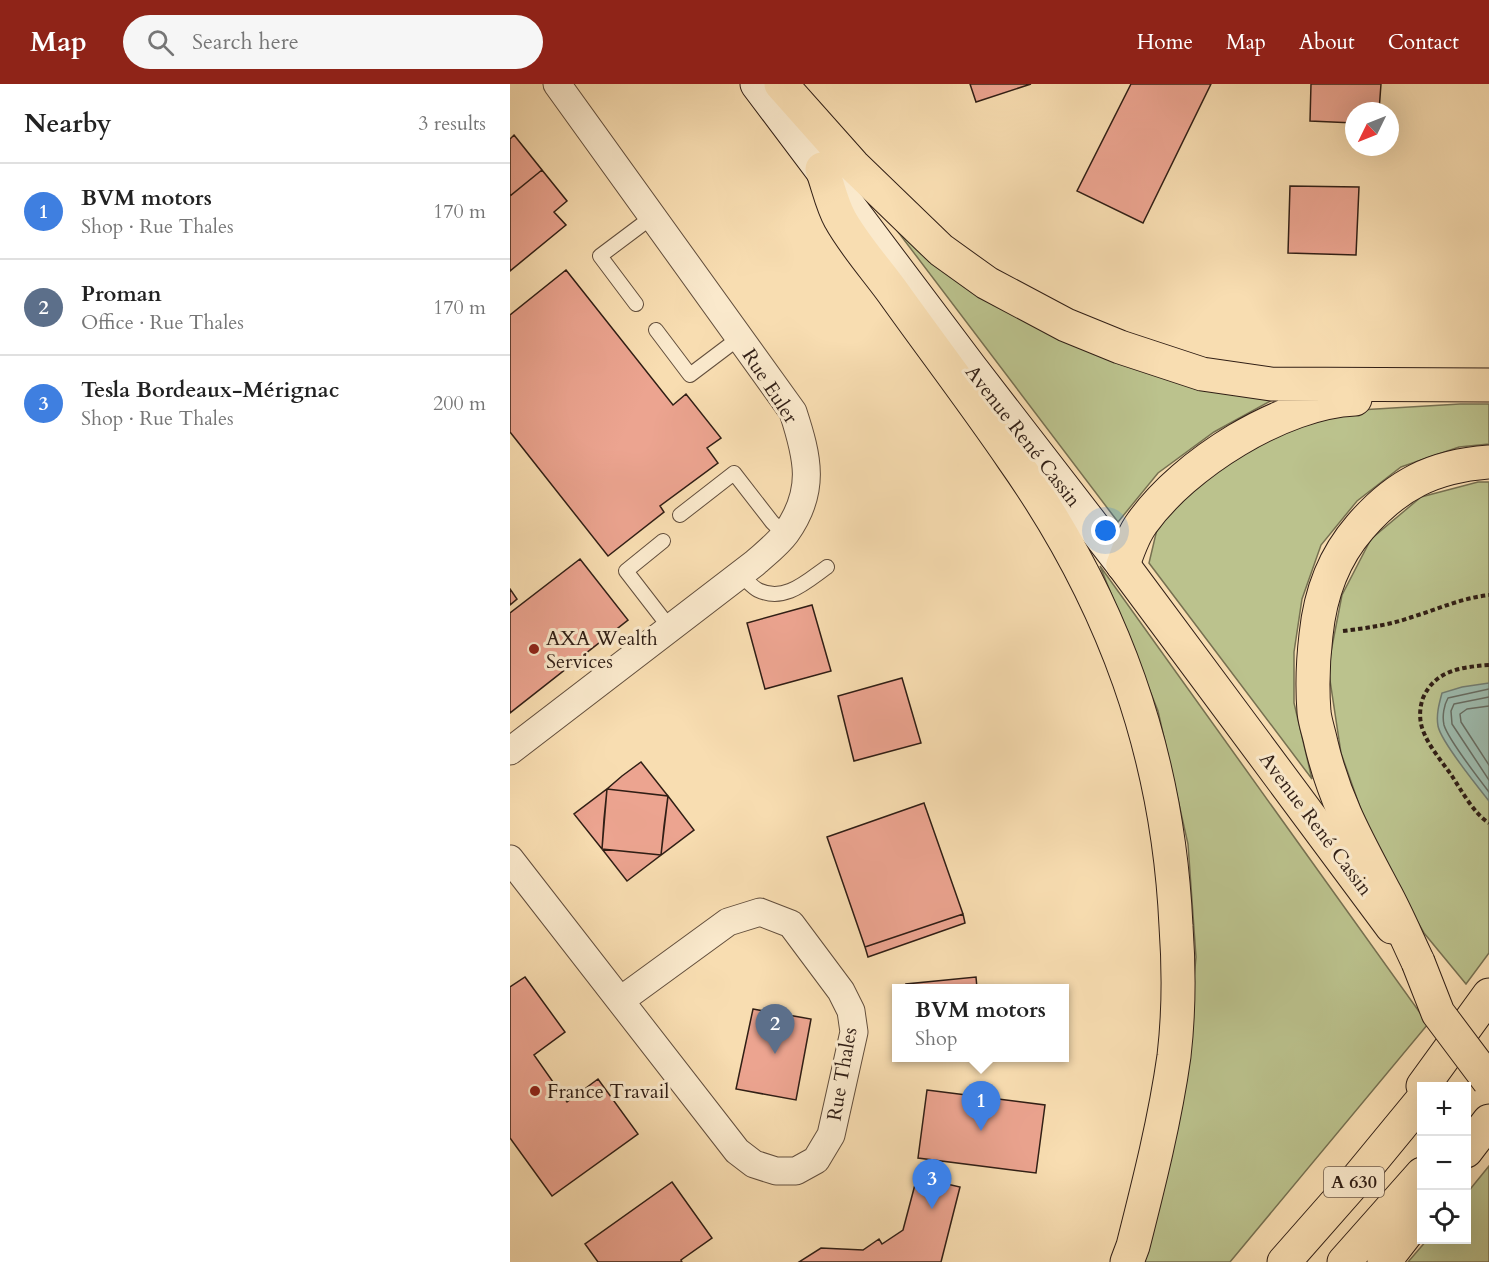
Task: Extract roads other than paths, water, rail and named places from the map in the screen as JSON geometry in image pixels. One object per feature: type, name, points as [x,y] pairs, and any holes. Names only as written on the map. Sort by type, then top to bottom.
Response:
[{"type":"main road","name":"Avenue René Cassin","points":[[757,84],[1123,565],[1418,962]]},
{"type":"main road","points":[[782,84],[853,165],[941,250],[987,283],[1066,325],[1120,347],[1202,374],[1271,384],[1489,385]]},
{"type":"main road","points":[[822,169],[839,219],[1013,458],[1088,580],[1124,661],[1149,740],[1167,826],[1175,890],[1178,974],[1174,1053],[1160,1135],[1136,1235],[1127,1262]]},
{"type":"main road","points":[[1123,565],[1140,525],[1155,506],[1187,475],[1229,445],[1280,417],[1338,400],[1489,399]]},
{"type":"main road","points":[[1489,462],[1469,463],[1433,472],[1404,487],[1378,506],[1351,537],[1331,570],[1318,612],[1312,662],[1314,714],[1328,775],[1342,812],[1418,962],[1438,1013],[1489,1081]]},
{"type":"main road","points":[[1426,1082],[1489,995]]},
{"type":"main road","points":[[1436,1082],[1489,1018]]},
{"type":"main road","points":[[1357,1179],[1417,1095]]},
{"type":"main road","points":[[1471,1119],[1489,1099]]},
{"type":"main road","name":"A 630","points":[[1284,1262],[1417,1106]]},
{"type":"main road","points":[[1471,1146],[1489,1121]]},
{"type":"main road","name":"A 630","points":[[1344,1262],[1417,1180]]},
{"type":"main road","points":[[1384,1262],[1417,1219]]},
{"type":"street","name":"Rue Euler","points":[[510,751],[740,575],[785,535],[801,507],[808,471],[793,412],[557,84]]},
{"type":"street","name":"Rue Thales","points":[[510,859],[738,1151],[754,1164],[776,1171],[796,1171],[816,1160],[831,1135],[854,1032],[851,1011],[841,991],[791,924],[760,912],[728,922],[621,1000]]},
{"type":"lane","points":[[636,304],[600,256],[652,217]]},
{"type":"lane","points":[[656,330],[690,375],[739,338]]},
{"type":"lane","points":[[680,516],[734,473],[785,535]]},
{"type":"lane","points":[[663,541],[626,571],[670,628]]},
{"type":"lane","points":[[740,575],[758,590],[777,594],[795,590],[827,567]]},
{"type":"water","points":[[1489,683],[1489,801],[1446,742],[1438,726],[1437,718],[1442,693]]},
{"type":"place","name":"AXA Wealth Services","points":[[534,649]]},
{"type":"place","name":"Proman","points":[[775,1054]]},
{"type":"place","name":"France Travail","points":[[535,1091]]},
{"type":"place","name":"BVM motors","points":[[981,1131]]},
{"type":"place","name":"Tesla Bordeaux-Mérignac","points":[[932,1209]]}]
